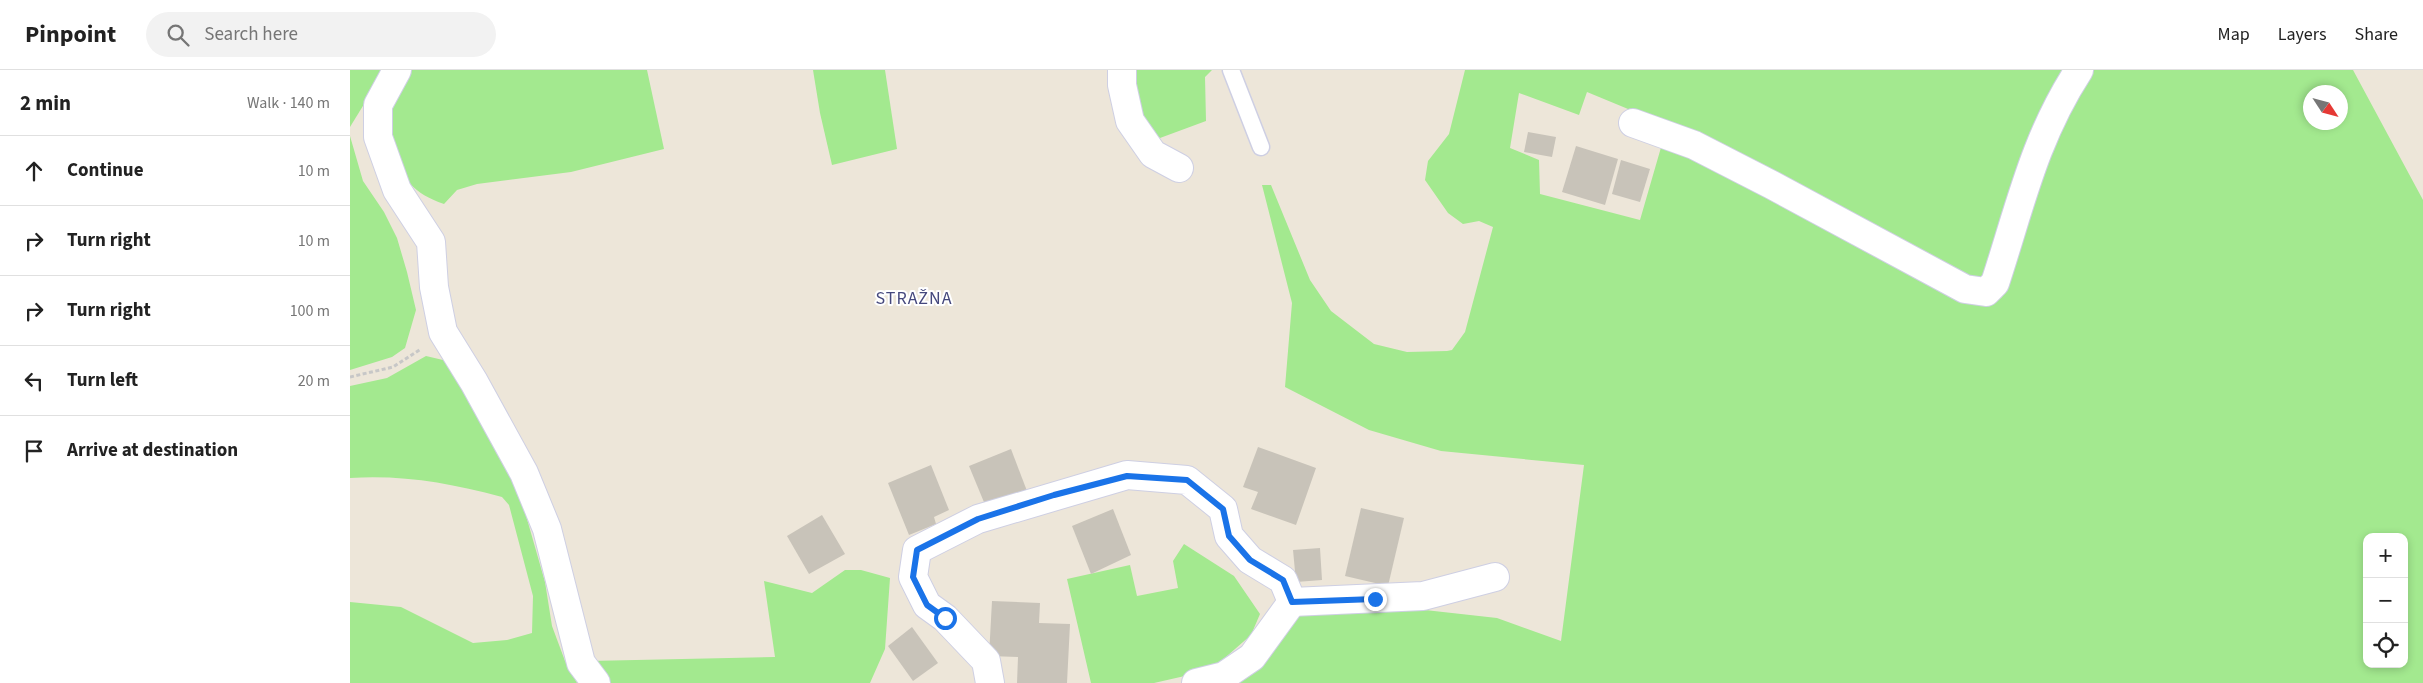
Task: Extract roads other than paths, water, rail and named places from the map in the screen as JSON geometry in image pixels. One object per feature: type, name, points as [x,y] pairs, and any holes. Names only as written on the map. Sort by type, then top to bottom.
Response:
[{"type":"street","points":[[397,70],[378,105],[378,137],[397,190],[431,242],[434,287],[443,332],[474,382],[524,473],[547,529],[581,663],[596,683]]},
{"type":"street","points":[[1122,70],[1122,85],[1130,121],[1153,154],[1179,168]]},
{"type":"street","points":[[1634,123],[1702,150],[1965,289],[1986,292],[1995,283],[2038,147],[2062,96],[2079,70]]},
{"type":"street","points":[[990,683],[986,661],[958,631],[927,605],[913,577],[917,550],[978,519],[1090,485],[1127,476],[1187,480],[1223,509],[1229,536],[1250,560],[1283,580],[1292,602]]},
{"type":"street","points":[[1292,602],[1422,596],[1496,577]]},
{"type":"street","points":[[1196,683],[1224,676],[1252,657],[1292,602]]},
{"type":"lane","points":[[1231,70],[1261,147]]},
{"type":"district","name":"STRAŽNA","points":[[914,298]]}]
